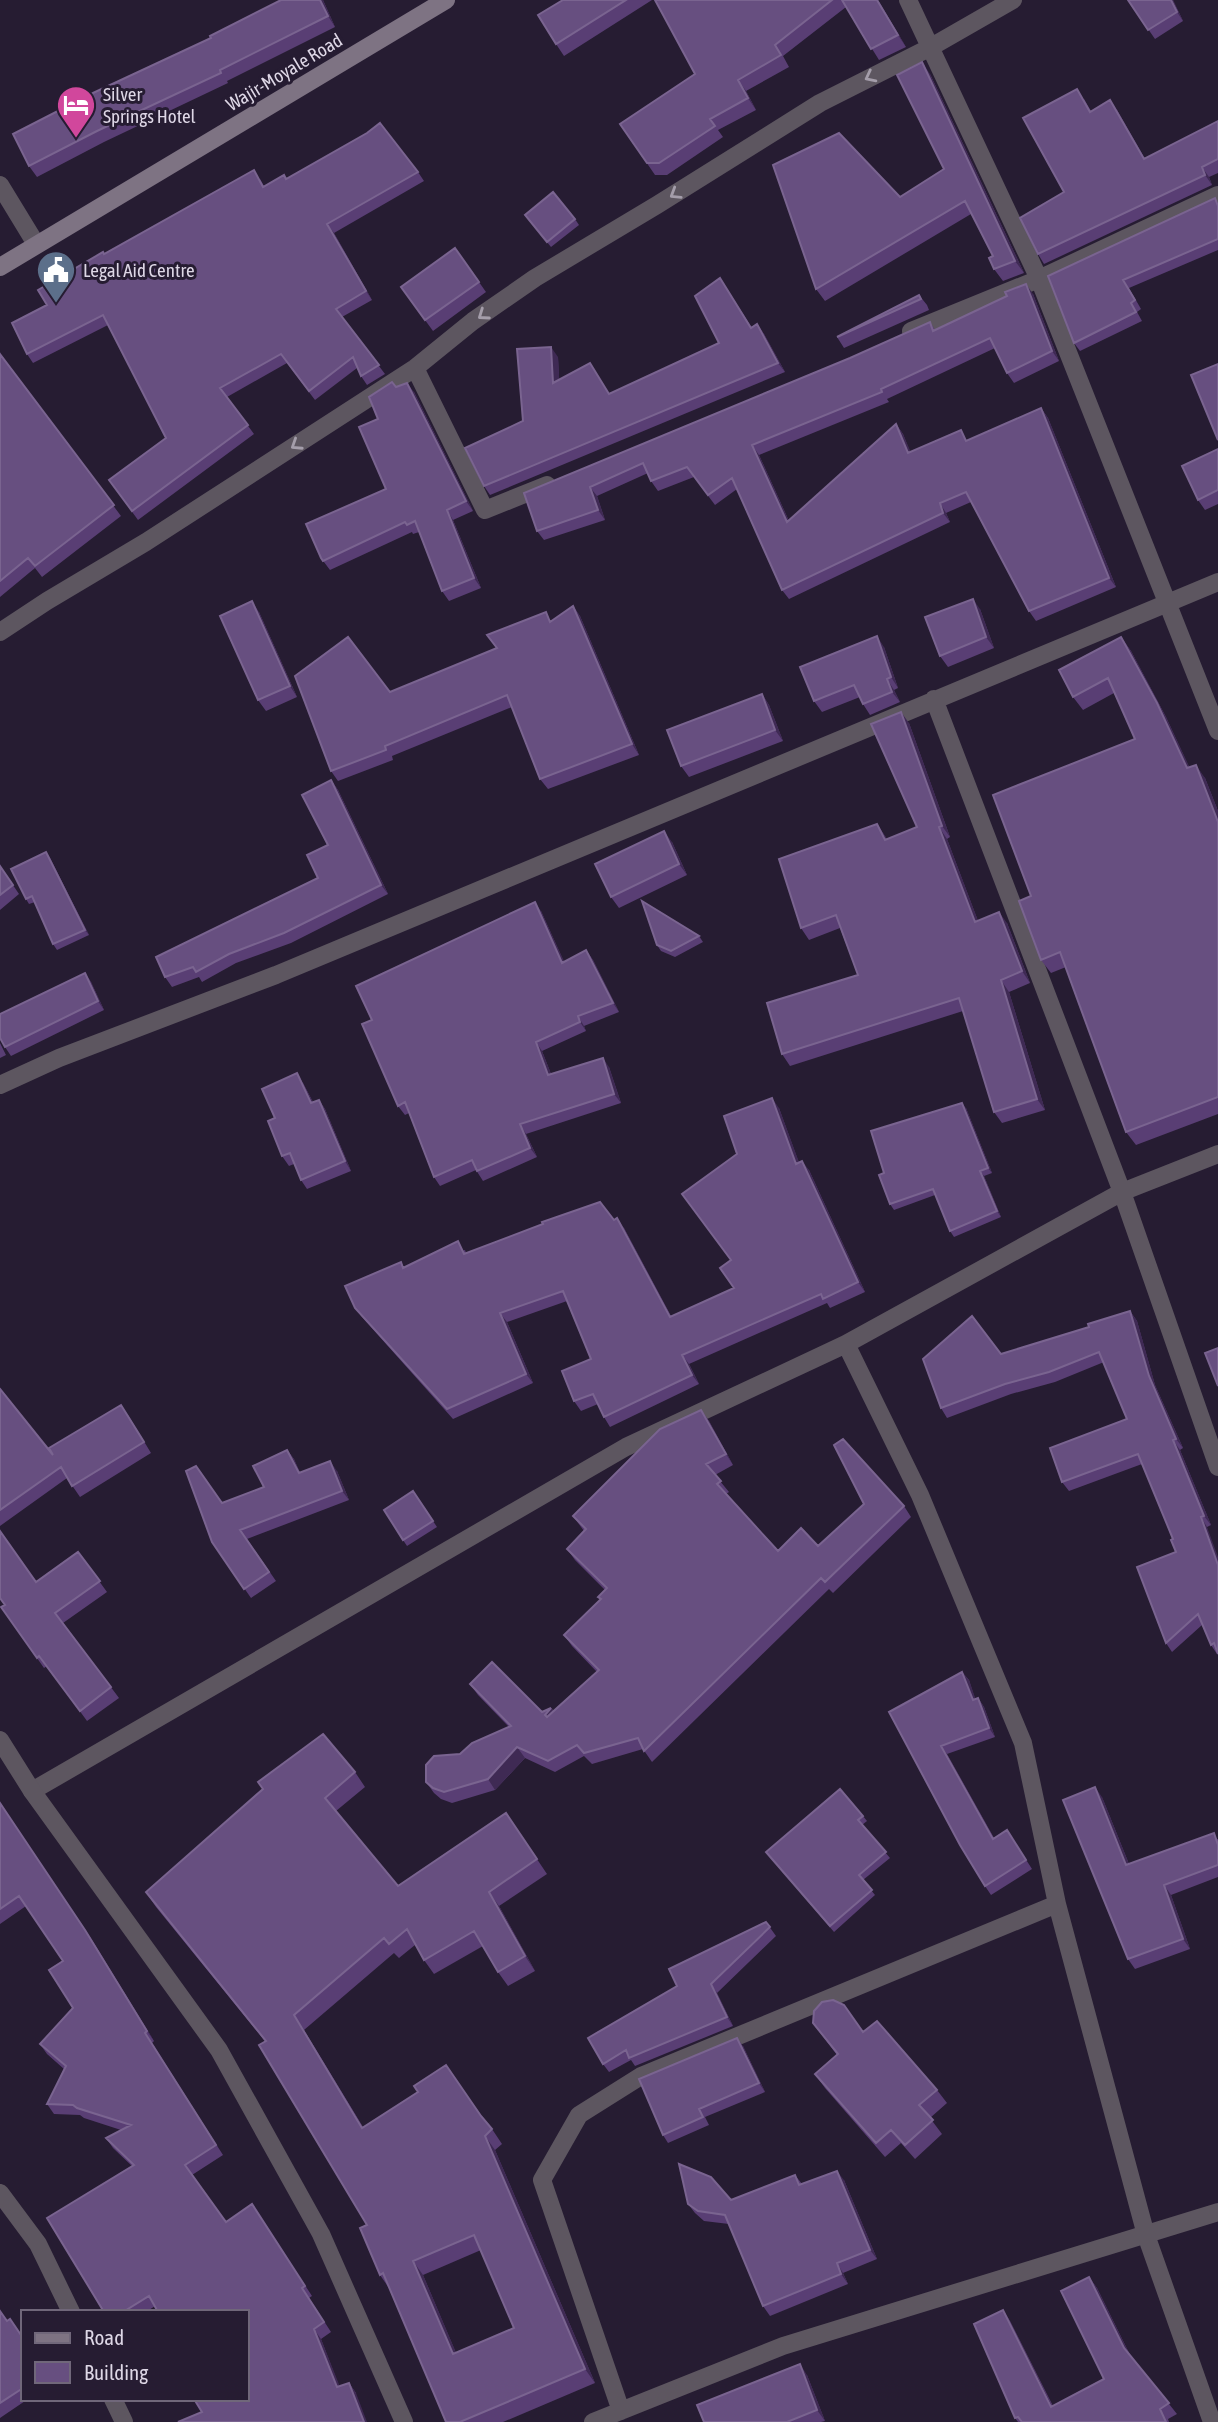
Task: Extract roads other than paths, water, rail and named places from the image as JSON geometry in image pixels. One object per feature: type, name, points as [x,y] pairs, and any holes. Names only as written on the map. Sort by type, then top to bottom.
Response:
[{"type":"main road","name":"Wajir-Moyale Road","points":[[0,267],[446,0]]},
{"type":"street","points":[[908,0],[1039,279],[1218,731]]},
{"type":"street","points":[[0,632],[146,542],[415,369],[473,321],[535,278],[820,103],[931,47],[1013,0]]},
{"type":"street","points":[[0,185],[36,244]]},
{"type":"street","points":[[898,337],[1039,279],[1218,195]]},
{"type":"street","points":[[415,369],[485,510],[561,479]]},
{"type":"street","points":[[0,1085],[59,1058],[276,975],[1167,601],[1218,582]]},
{"type":"street","points":[[934,699],[1122,1192],[1218,1468]]},
{"type":"street","points":[[32,1791],[626,1447],[846,1344],[1122,1192],[1218,1154]]},
{"type":"street","points":[[846,1344],[920,1495],[1023,1743],[1057,1904],[1146,2235],[1212,2422]]},
{"type":"street","points":[[0,1740],[32,1791],[219,2050],[321,2234],[404,2422]]},
{"type":"street","points":[[621,2411],[541,2180],[579,2115],[641,2076],[1057,1904]]},
{"type":"street","points":[[0,2193],[38,2244],[70,2310]]},
{"type":"street","points":[[593,2422],[783,2346],[1218,2212]]},
{"type":"street","points":[[114,2401],[124,2422]]},
{"type":"place","name":"Silver Springs Hotel","points":[[76,139]]},
{"type":"place","name":"Legal Aid Centre","points":[[56,304]]}]
